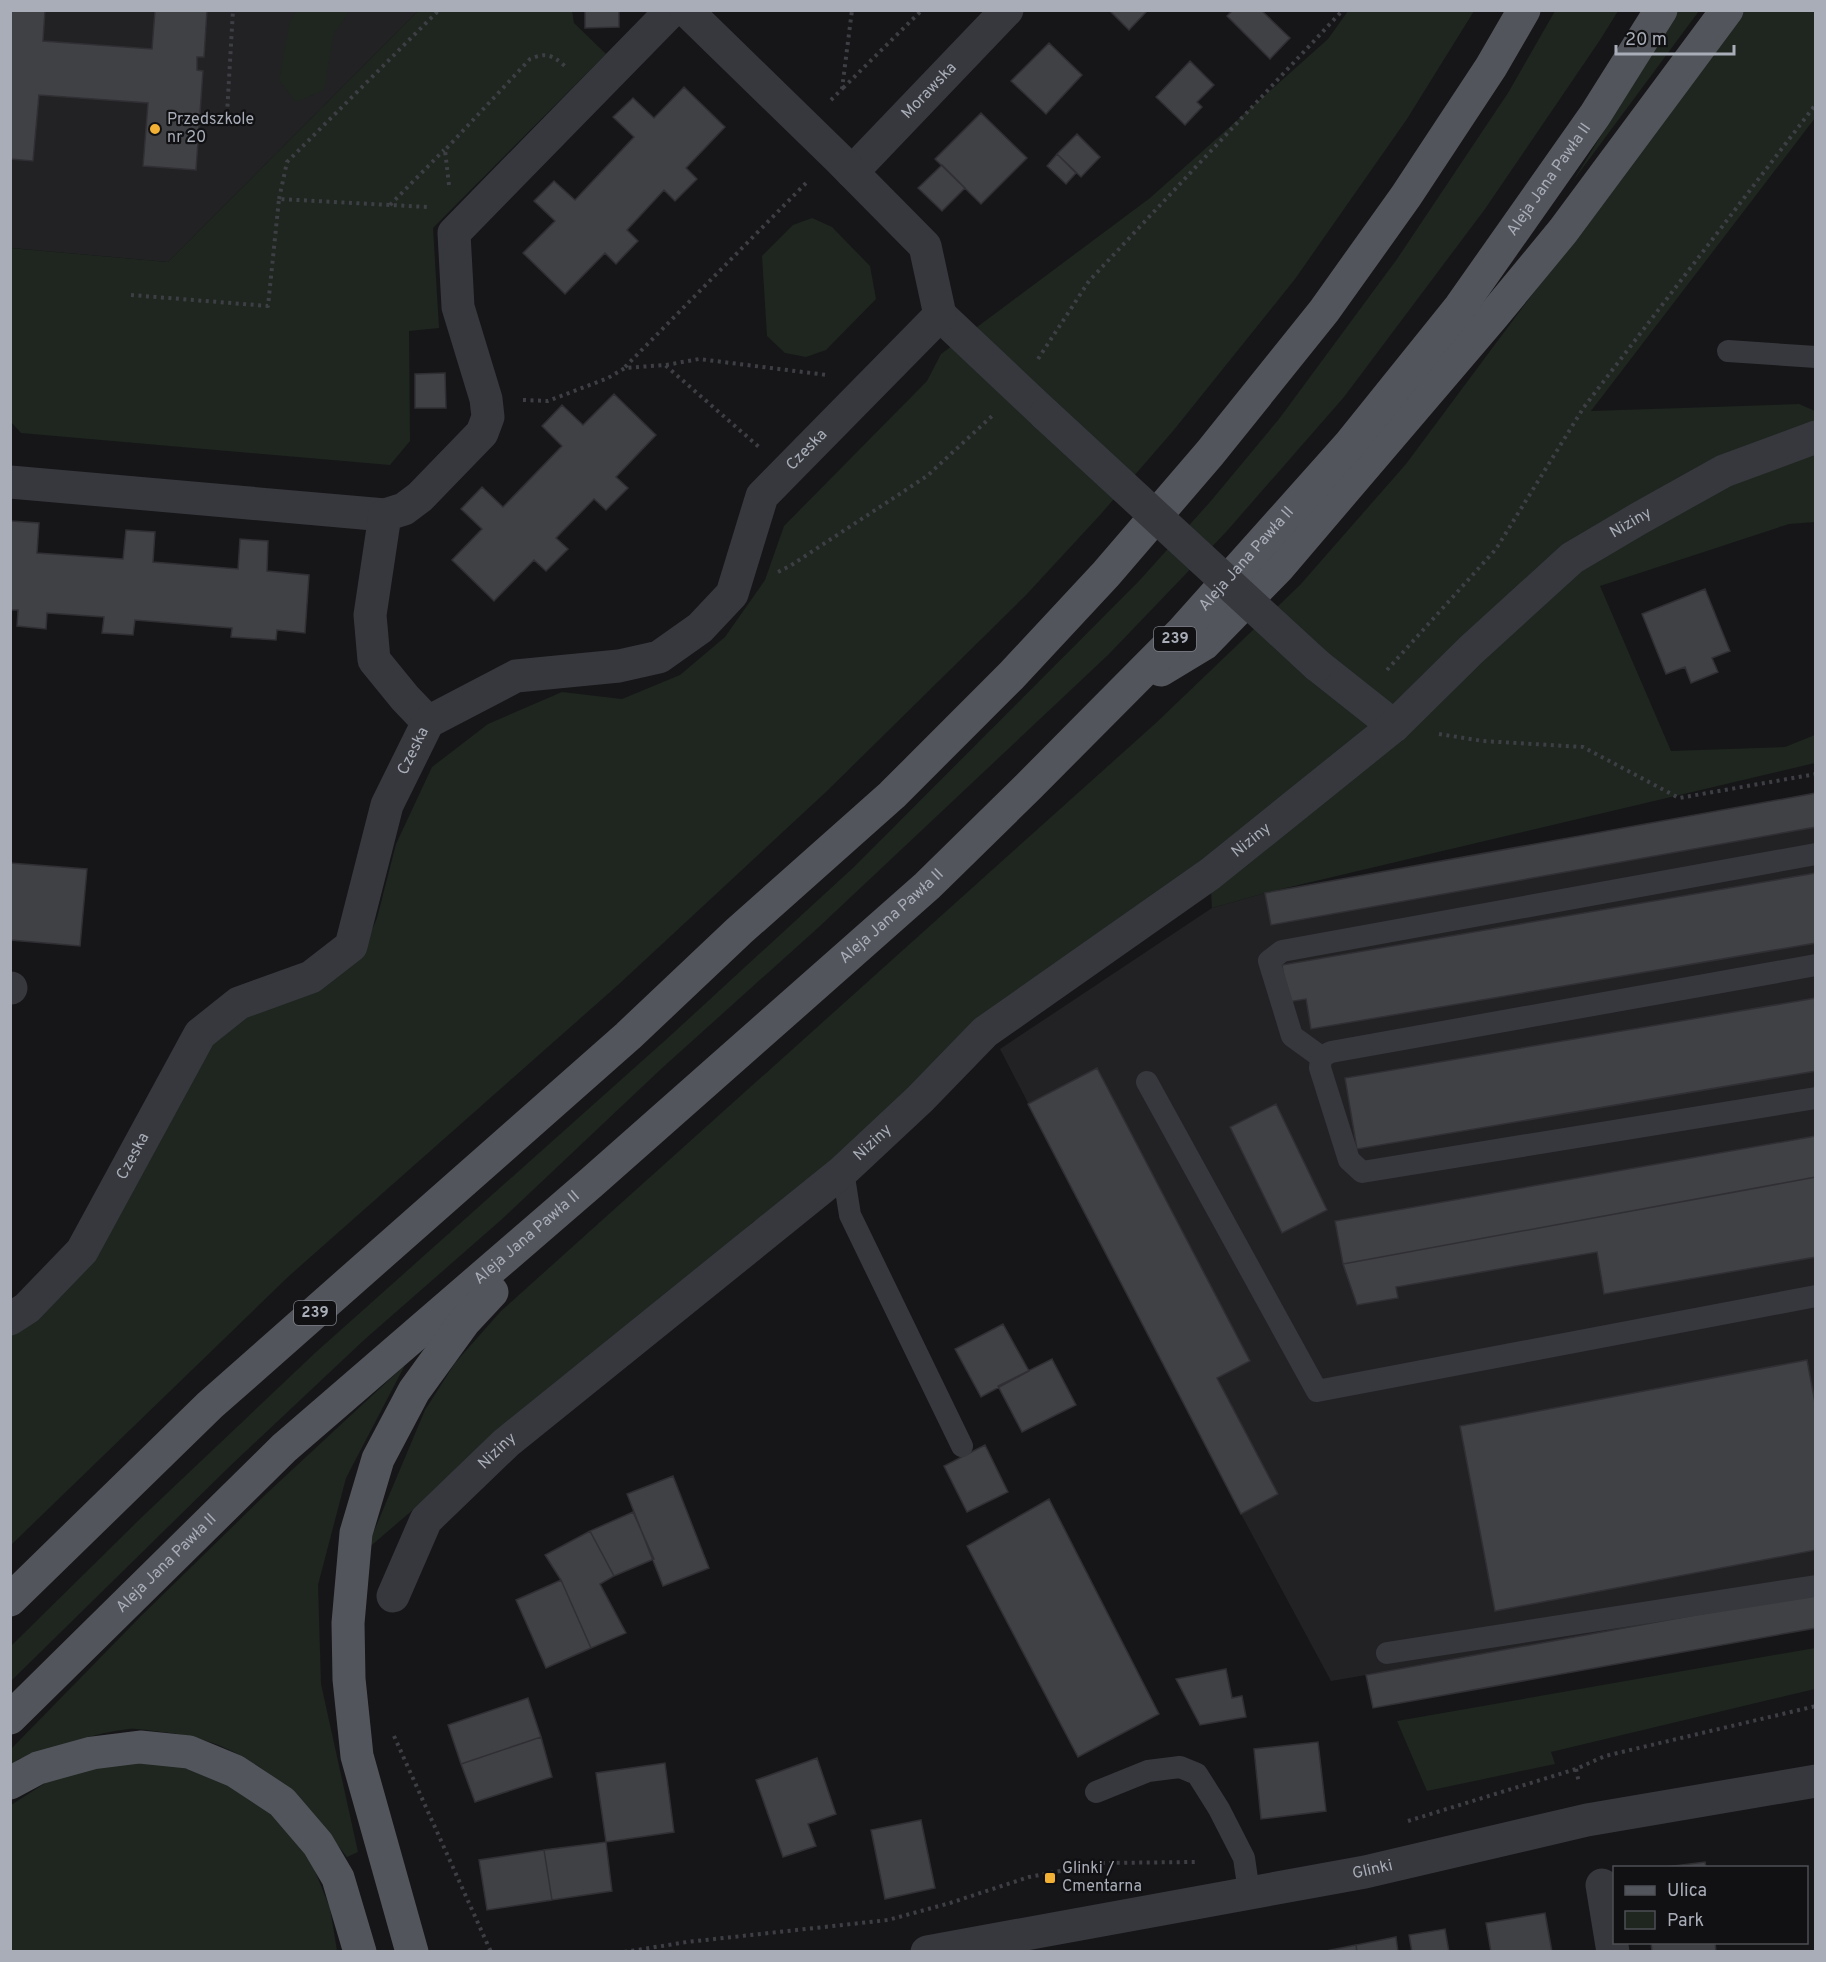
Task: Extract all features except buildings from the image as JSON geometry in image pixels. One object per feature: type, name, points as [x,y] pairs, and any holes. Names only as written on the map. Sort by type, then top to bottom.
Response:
[{"type":"main road","name":"239","points":[[10,1600],[210,1406],[628,1036],[739,931],[891,795],[1011,676],[1106,574],[1203,462],[1324,310],[1406,196],[1491,67],[1524,10]]},
{"type":"main road","name":"Aleja Jana Pawła II","points":[[10,1718],[284,1448],[592,1182],[927,886],[1181,633],[1349,446],[1460,307],[1596,115],[1661,10]]},
{"type":"main road","points":[[1119,696],[1204,644],[1278,568],[1563,231],[1727,10]]},
{"type":"main road","points":[[412,1952],[357,1756],[349,1679],[348,1623],[356,1533],[378,1459],[414,1391],[464,1322],[592,1182]]},
{"type":"main road","points":[[10,1784],[38,1768],[92,1753],[140,1747],[189,1752],[235,1771],[282,1802],[318,1844],[338,1878],[360,1952]]},
{"type":"street","points":[[10,482],[385,515],[404,509],[420,497],[482,433],[488,417],[486,399],[458,308],[453,221],[594,90],[672,10]]},
{"type":"street","points":[[686,10],[845,164],[925,246],[940,315],[1317,664],[1394,726]]},
{"type":"street","name":"Morawska","points":[[845,164],[1007,10]]},
{"type":"street","name":"Czeska","points":[[10,1319],[27,1308],[82,1251],[200,1034],[239,1004],[311,977],[351,946],[387,805],[428,722],[516,676],[619,666],[659,657],[700,628],[732,594],[762,496],[785,470],[940,315]]},
{"type":"street","name":"Niziny","points":[[393,1596],[426,1520],[506,1443],[843,1171],[921,1099],[986,1032],[1210,874],[1394,726],[1471,650],[1572,558],[1724,471],[1815,437]]},
{"type":"street","points":[[385,515],[370,615],[374,660],[428,722]]},
{"type":"street","name":"Glinki","points":[[927,1952],[1365,1872],[1587,1820],[1815,1781]]},
{"type":"street","points":[[1602,1885],[1613,1952]]},
{"type":"lane","points":[[1728,351],[1815,357]]},
{"type":"lane","points":[[1321,1057],[1292,1036],[1269,961],[1282,951],[1815,854]]},
{"type":"lane","points":[[1321,1057],[1331,1052],[1815,965]]},
{"type":"lane","points":[[1321,1057],[1320,1068],[1350,1160],[1362,1172],[1815,1098]]},
{"type":"lane","points":[[1147,1082],[1317,1391],[1815,1296]]},
{"type":"lane","points":[[843,1171],[850,1215],[962,1446]]},
{"type":"lane","points":[[1387,1653],[1815,1586]]},
{"type":"lane","points":[[1096,1792],[1148,1771],[1180,1767],[1197,1774],[1219,1809],[1244,1858],[1248,1892]]},
{"type":"path","points":[[227,114],[233,10]]},
{"type":"path","points":[[131,295],[268,306],[279,199],[287,162],[439,10]]},
{"type":"path","points":[[842,89],[852,10]]},
{"type":"path","points":[[805,125],[922,10]]},
{"type":"path","points":[[732,594],[790,566],[927,476],[1019,390],[1089,281],[1327,30],[1343,10]]},
{"type":"path","points":[[390,205],[530,59],[542,54],[556,58],[594,90]]},
{"type":"path","points":[[1387,670],[1496,549],[1584,407],[1815,104]]},
{"type":"path","points":[[279,199],[390,205],[453,221],[445,150]]},
{"type":"path","points":[[486,399],[548,401],[608,378],[625,368],[819,170],[845,164]]},
{"type":"path","points":[[625,368],[665,365],[699,359],[875,380]]},
{"type":"path","points":[[665,365],[785,470]]},
{"type":"path","points":[[1394,726],[1483,741],[1583,747],[1679,798],[1815,774]]},
{"type":"path","points":[[393,1734],[490,1952]]},
{"type":"shaded area","name":"Przedszkole nr 20","points":[[10,11],[418,11],[168,262],[11,248]]},
{"type":"shaded area","points":[[1815,793],[1815,1628],[1373,1708],[1366,1675],[1331,1681],[1241,1514],[1000,1049],[1212,908],[1265,893]]},
{"type":"green space","points":[[297,10],[350,11],[334,33],[324,90],[296,102],[279,80],[290,21]]},
{"type":"green space","points":[[418,11],[572,11],[574,23],[606,54],[433,228],[439,328],[409,331],[410,441],[390,465],[21,433],[11,422],[10,248],[168,262]]},
{"type":"green space","points":[[1348,11],[1474,11],[1407,119],[1295,279],[1173,431],[1100,515],[1026,595],[827,791],[618,985],[289,1276],[11,1545],[11,1334],[223,1027],[368,939],[377,918],[396,844],[432,767],[488,724],[562,692],[622,699],[680,675],[725,637],[765,580],[784,526],[927,381],[941,354],[1150,198],[1328,39]]},
{"type":"green space","points":[[1555,11],[1618,11],[1485,209],[1344,397],[1226,532],[1108,655],[820,926],[661,1069],[501,1220],[364,1340],[229,1467],[11,1681],[11,1646],[143,1516],[315,1353],[670,1036],[855,866],[1139,581],[1210,502],[1279,419],[1397,259],[1508,93]]},
{"type":"green space","points":[[1678,11],[1699,11],[1573,181]]},
{"type":"green space","points":[[1743,11],[1815,11],[1815,118],[1591,411],[1799,404],[1815,411],[1815,522],[1789,524],[1600,586],[1671,751],[1785,747],[1815,735],[1815,763],[1265,893],[1212,908],[1210,875],[985,1032],[843,1171],[753,1222],[668,1299],[567,1378],[366,1550],[425,1410],[455,1363],[501,1311],[1157,722],[1300,585],[1406,464]]},
{"type":"green space","points":[[812,218],[832,227],[870,266],[876,299],[826,350],[806,357],[785,353],[767,336],[762,256],[793,225]]},
{"type":"green space","points":[[405,1365],[346,1478],[318,1585],[321,1684],[358,1852],[347,1857],[309,1811],[268,1773],[219,1745],[192,1737],[137,1729],[115,1731],[87,1737],[19,1759],[11,1765],[11,1749],[140,1617],[265,1495]]},
{"type":"green space","points":[[1815,1648],[1815,1689],[1551,1752],[1555,1764],[1427,1791],[1397,1721]]},
{"type":"green space","points":[[133,1761],[189,1767],[236,1787],[279,1819],[311,1861],[330,1908],[337,1951],[11,1952],[11,1805],[47,1782],[88,1766]]},
{"type":"place","name":"Przedszkole nr 20","points":[[155,129]]},
{"type":"place","name":"Glinki / Cmentarna","points":[[1050,1878]]}]
